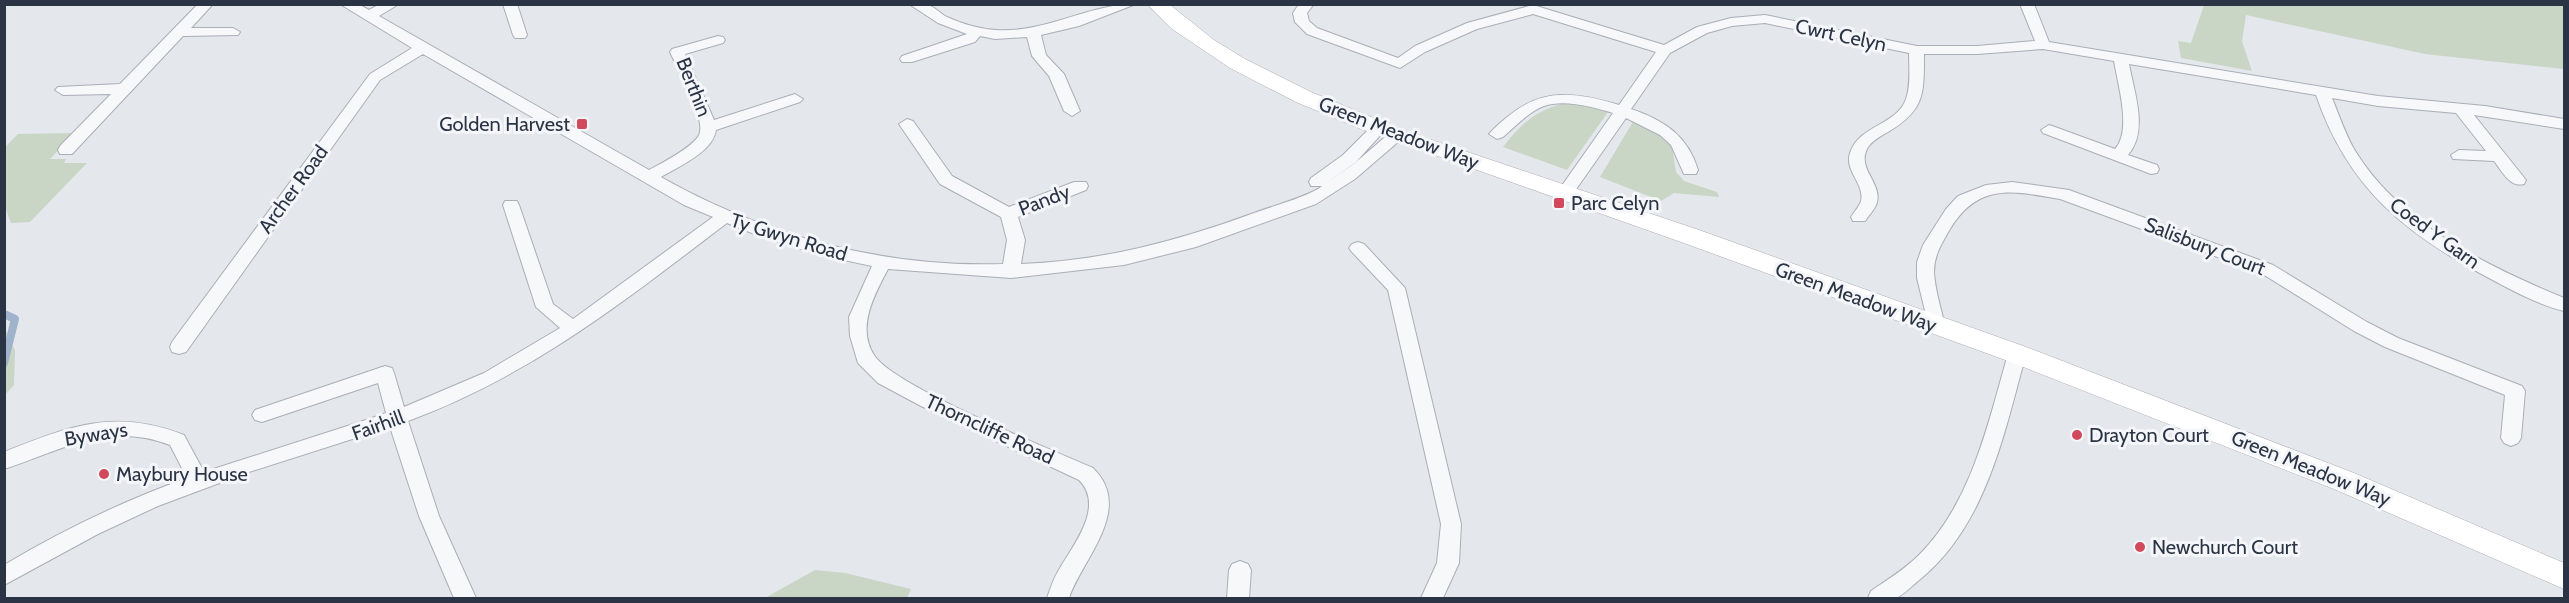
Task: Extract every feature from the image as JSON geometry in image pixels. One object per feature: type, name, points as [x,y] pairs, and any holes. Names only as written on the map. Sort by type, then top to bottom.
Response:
[{"type":"street","points":[[66,150],[206,4]]},
{"type":"street","name":"Ty Gwyn Road","points":[[347,4],[723,218],[826,251],[882,263],[936,270],[1011,272],[1143,257],[1228,232],[1277,210],[1296,206],[1332,187],[1362,166],[1388,132]]},
{"type":"street","points":[[369,16],[392,4]]},
{"type":"street","points":[[510,4],[520,35]]},
{"type":"street","points":[[916,4],[936,19],[956,28],[976,33],[1011,35],[1033,33],[1076,23],[1129,4]]},
{"type":"street","name":"Green Meadow Way","points":[[1157,4],[1199,39],[1251,70],[1388,132],[1690,236],[2017,354],[2344,481],[2565,576]]},
{"type":"street","points":[[1307,4],[1300,12],[1302,22],[1312,31],[1400,64],[1420,49],[1472,26],[1535,7],[1665,50]]},
{"type":"street","points":[[1757,4],[1765,19]]},
{"type":"street","points":[[2027,4],[2043,45]]},
{"type":"street","name":"Cwrt Celyn","points":[[1564,194],[1665,50],[1702,30],[1731,22],[1765,19],[1917,50],[1977,50],[2043,45],[2121,58]]},
{"type":"street","points":[[178,32],[233,32]]},
{"type":"street","points":[[907,59],[970,39],[976,33]]},
{"type":"street","points":[[1033,33],[1039,56],[1056,74],[1072,111]]},
{"type":"street","name":"Berthin","points":[[709,127],[677,52],[718,40]]},
{"type":"street","name":"Archer Road","points":[[179,347],[375,77],[422,48]]},
{"type":"street","points":[[1859,218],[1869,202],[1868,194],[1857,170],[1856,158],[1859,149],[1865,141],[1907,110],[1913,100],[1917,50]]},
{"type":"street","points":[[2118,156],[2128,145],[2132,129],[2121,58],[2323,93],[2378,101],[2460,108],[2565,124]]},
{"type":"street","points":[[63,90],[125,89]]},
{"type":"street","name":"Coed Y Garn","points":[[2323,93],[2348,152],[2366,177],[2398,209],[2447,245],[2484,268],[2526,290],[2565,304]]},
{"type":"street","name":"Berthin","points":[[650,177],[700,143],[709,127],[795,99]]},
{"type":"street","points":[[1497,134],[1539,103],[1556,99],[1589,102],[1642,119],[1676,139],[1684,152],[1690,170]]},
{"type":"street","points":[[2460,108],[2518,180]]},
{"type":"street","name":"Pandy","points":[[907,124],[946,180],[1008,214],[1016,240],[1011,272]]},
{"type":"street","points":[[2049,130],[2151,169]]},
{"type":"street","points":[[2459,155],[2498,156]]},
{"type":"street","name":"Pandy","points":[[1008,214],[1080,186]]},
{"type":"street","name":"Salisbury Court","points":[[1936,326],[1927,282],[1926,263],[1931,246],[1953,211],[1965,199],[1984,191],[2006,188],[2033,189],[2063,194],[2268,269],[2371,333],[2399,347],[2516,391],[2511,438]]},
{"type":"street","points":[[512,205],[545,307],[573,329]]},
{"type":"street","name":"Fairhill","points":[[4,576],[147,503],[199,482],[396,419],[498,375],[533,356],[573,329],[723,218]]},
{"type":"street","points":[[1358,248],[1396,288],[1451,524],[1453,544],[1449,565],[1432,598]]},
{"type":"street","name":"Thorncliffe Road","points":[[882,263],[858,317],[859,336],[865,358],[885,378],[928,401],[1093,478],[1099,494],[1095,520],[1085,548],[1064,580],[1058,598]]},
{"type":"street","points":[[1878,598],[1932,555],[1960,517],[1980,477],[2017,354]]},
{"type":"street","points":[[262,415],[385,373],[396,419],[419,492],[465,598]]},
{"type":"street","name":"Byways","points":[[4,461],[82,432],[112,428],[145,428],[177,440],[199,482]]},
{"type":"street","points":[[1238,598],[1240,570]]},
{"type":"green space","points":[[2204,5],[2564,5],[2564,69],[2425,54],[2246,15],[2242,41],[2252,71],[2181,58],[2178,41],[2191,43]]},
{"type":"green space","points":[[1564,103],[1584,104],[1608,112],[1567,170],[1503,147],[1529,119]]},
{"type":"green space","points":[[1634,120],[1657,131],[1672,146],[1676,172],[1684,181],[1717,192],[1719,197],[1674,193],[1661,201],[1600,177]]},
{"type":"green space","points":[[75,133],[50,159],[66,159],[64,163],[87,163],[30,222],[11,223],[5,207],[5,147],[18,134]]},
{"type":"green space","points":[[4,326],[15,350],[14,385],[5,395]]},
{"type":"green space","points":[[815,570],[845,573],[911,589],[907,598],[765,598]]},
{"type":"waterway","points":[[4,314],[15,319],[4,363]]},
{"type":"place","name":"Golden Harvest","points":[[582,124]]},
{"type":"place","name":"Parc Celyn","points":[[1559,203]]},
{"type":"place","name":"Drayton Court","points":[[2077,435]]},
{"type":"place","name":"Maybury House","points":[[104,474]]},
{"type":"place","name":"Newchurch Court","points":[[2140,547]]}]
